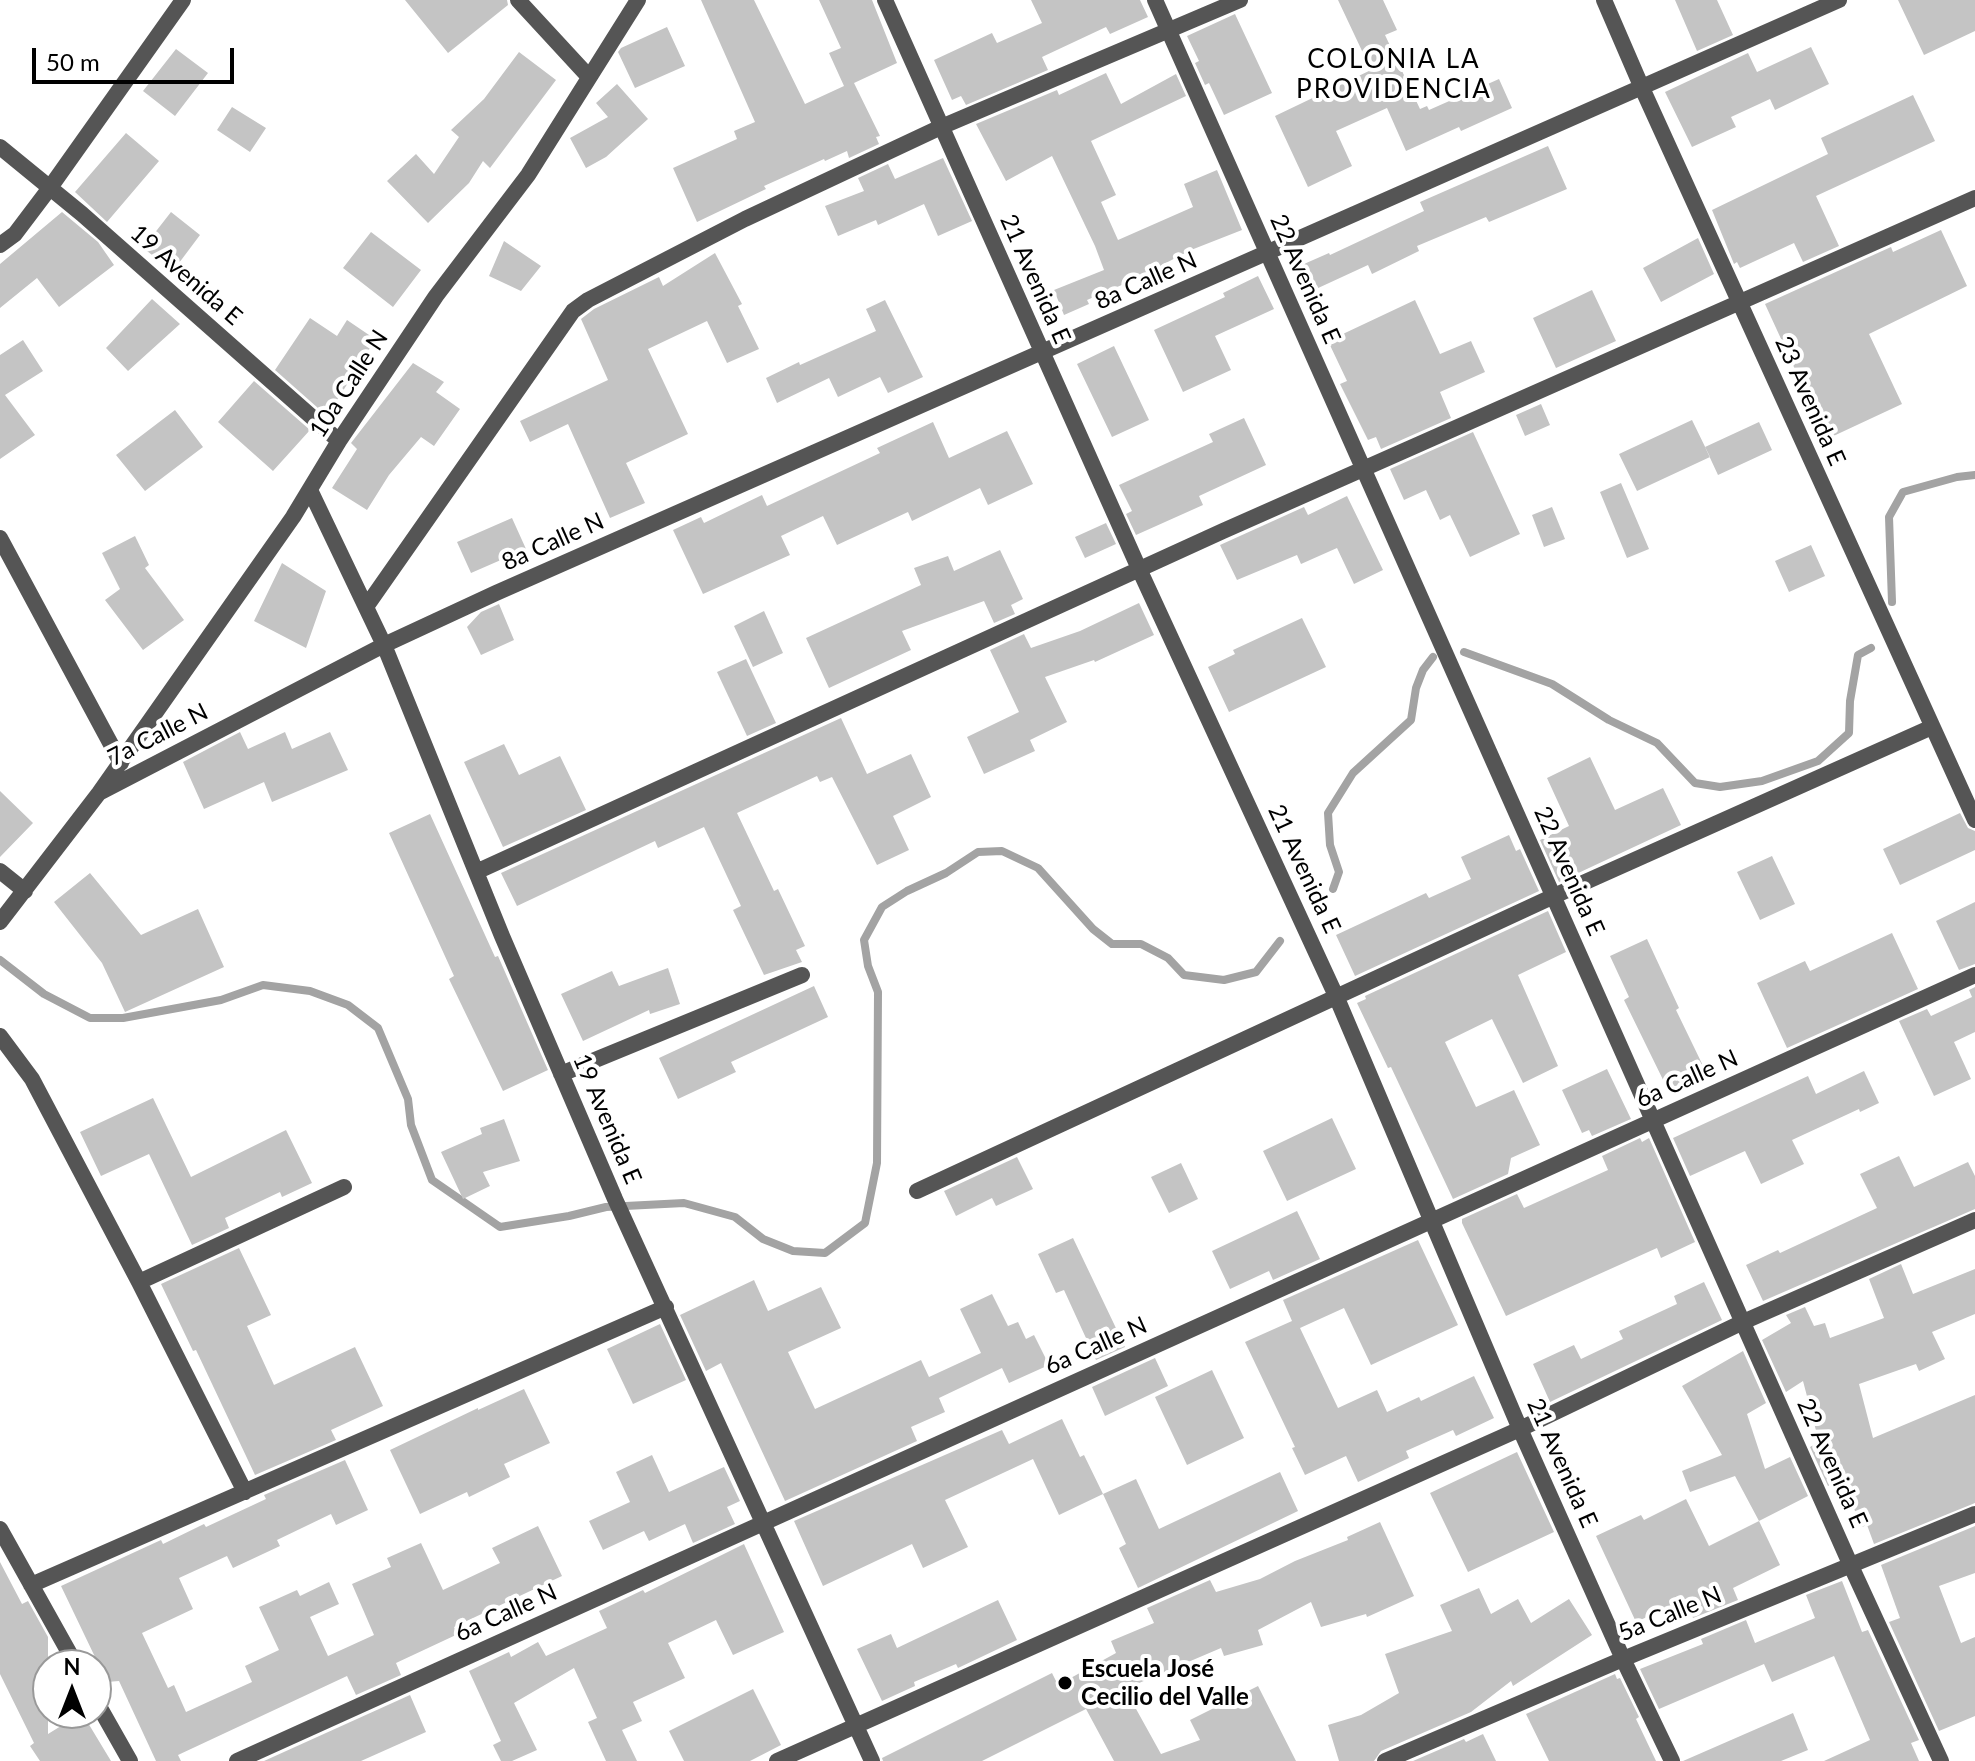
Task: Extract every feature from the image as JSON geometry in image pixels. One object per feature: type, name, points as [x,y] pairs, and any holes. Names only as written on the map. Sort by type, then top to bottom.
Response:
[{"type":"street","points":[[0,245],[15,234],[49,189],[183,0]]},
{"type":"street","points":[[518,0],[589,77]]},
{"type":"street","name":"21 Avenida E","points":[[885,0],[1140,571],[1336,996],[1520,1429],[1672,1761]]},
{"type":"street","name":"22 Avenida E","points":[[1155,0],[1851,1566],[1941,1761]]},
{"type":"street","points":[[366,607],[573,311],[611,286],[941,127],[1240,0]]},
{"type":"street","name":"23 Avenida E","points":[[1604,0],[1975,820]]},
{"type":"street","name":"8a Calle N","points":[[384,645],[1839,0]]},
{"type":"street","name":"10a Calle N","points":[[99,793],[310,490],[436,296],[528,175],[639,1]]},
{"type":"street","name":"19 Avenida E","points":[[0,147],[339,441]]},
{"type":"street","points":[[476,872],[1363,469],[1975,198]]},
{"type":"street","name":"19 Avenida E","points":[[310,490],[384,645],[476,872],[615,1199],[872,1761]]},
{"type":"street","points":[[0,538],[121,763]]},
{"type":"street","name":"7a Calle N","points":[[0,922],[99,793],[384,645]]},
{"type":"street","points":[[917,1191],[1554,896],[1932,727]]},
{"type":"street","points":[[0,871],[25,891]]},
{"type":"street","points":[[561,1074],[802,975]]},
{"type":"street","name":"6a Calle N","points":[[237,1761],[1975,975]]},
{"type":"street","points":[[0,1036],[32,1079],[245,1492]]},
{"type":"street","points":[[139,1282],[344,1187]]},
{"type":"street","points":[[777,1761],[1520,1429],[1743,1322],[1975,1220]]},
{"type":"street","points":[[31,1585],[666,1307]]},
{"type":"street","name":"5a Calle N","points":[[1385,1761],[1975,1514]]},
{"type":"street","points":[[0,1529],[67,1649]]},
{"type":"street","points":[[112,1729],[130,1761]]},
{"type":"building","points":[[405,0],[507,0],[508,5],[448,53]]},
{"type":"building","points":[[701,0],[754,0],[805,104],[844,86],[829,53],[841,48],[819,0],[872,0],[897,63],[854,83],[880,136],[876,137],[879,144],[849,158],[847,151],[824,159],[764,186],[766,189],[697,222],[673,168],[737,139],[734,131],[755,122]]},
{"type":"building","points":[[1031,0],[1140,0],[1148,17],[1110,34],[1106,27],[1042,57],[1048,70],[966,105],[961,96],[952,100],[934,60],[992,33],[997,43],[1042,23]]},
{"type":"building","points":[[1338,0],[1383,0],[1397,30],[1385,35],[1420,109],[1427,106],[1429,110],[1499,79],[1512,108],[1406,151],[1387,108],[1336,131],[1352,166],[1308,187],[1275,116],[1371,70]]},
{"type":"building","points":[[1675,0],[1717,0],[1733,35],[1697,51]]},
{"type":"building","points":[[1898,0],[1975,0],[1975,31],[1924,55]]},
{"type":"building","points":[[1235,14],[1272,93],[1224,115],[1209,83],[1205,85],[1195,63],[1199,61],[1187,36]]},
{"type":"building","points":[[667,27],[685,66],[635,88],[618,52]]},
{"type":"building","points":[[1811,47],[1829,84],[1775,110],[1770,99],[1731,117],[1736,127],[1692,147],[1665,92],[1748,53],[1757,72]]},
{"type":"building","points":[[176,49],[208,73],[175,116],[143,91]]},
{"type":"building","points":[[519,52],[556,80],[490,168],[483,161],[469,183],[428,223],[387,181],[416,154],[434,174],[459,137],[451,130],[484,99]]},
{"type":"building","points":[[1106,73],[1121,104],[1176,74],[1186,96],[1091,141],[1116,195],[1101,202],[1118,240],[1193,207],[1184,184],[1217,170],[1242,230],[1191,250],[1161,268],[1087,300],[1089,304],[1064,315],[1054,290],[1104,270],[1095,246],[1052,156],[1006,181],[976,124],[1057,90],[1059,95]]},
{"type":"building","points":[[617,84],[648,119],[606,157],[586,168],[570,138],[608,117],[596,103]]},
{"type":"building","points":[[1913,95],[1935,141],[1816,196],[1839,246],[1803,262],[1794,243],[1740,268],[1737,262],[1734,264],[1712,210],[1828,154],[1821,138]]},
{"type":"building","points":[[232,107],[266,128],[250,152],[217,130]]},
{"type":"building","points":[[126,133],[159,161],[107,222],[75,192]]},
{"type":"building","points":[[1548,146],[1567,189],[1489,222],[1486,217],[1417,246],[1419,251],[1372,274],[1368,265],[1316,289],[1304,264],[1424,211],[1420,202]]},
{"type":"building","points":[[943,158],[972,221],[938,236],[924,204],[878,225],[876,220],[838,236],[825,206],[864,191],[858,178],[888,164],[895,179]]},
{"type":"building","points":[[62,212],[98,242],[114,265],[59,307],[37,278],[0,308],[0,264]]},
{"type":"building","points":[[171,212],[200,235],[173,271],[143,248]]},
{"type":"building","points":[[1941,230],[1967,286],[1869,334],[1902,404],[1827,439],[1765,304],[1891,247],[1893,252]]},
{"type":"building","points":[[371,232],[421,270],[393,307],[343,268]]},
{"type":"building","points":[[1698,238],[1714,274],[1661,302],[1643,268]]},
{"type":"building","points":[[504,241],[541,266],[521,291],[489,276]]},
{"type":"building","points":[[715,253],[742,304],[738,306],[759,349],[727,363],[707,321],[648,349],[688,434],[626,463],[645,503],[610,518],[568,424],[530,442],[520,421],[608,380],[581,319],[594,309],[659,277],[663,286]]},
{"type":"building","points":[[1258,276],[1274,309],[1215,336],[1231,370],[1183,392],[1154,330],[1225,297],[1223,293]]},
{"type":"building","points":[[1592,290],[1616,341],[1556,368],[1533,318]]},
{"type":"building","points":[[152,299],[180,324],[128,371],[106,348]]},
{"type":"building","points":[[885,300],[923,377],[888,393],[880,377],[838,397],[829,378],[777,403],[766,378],[876,331],[866,309]]},
{"type":"building","points":[[1415,300],[1440,354],[1471,341],[1485,372],[1440,392],[1451,418],[1381,449],[1376,437],[1368,440],[1340,384],[1347,381],[1328,341]]},
{"type":"building","points":[[310,318],[337,336],[347,320],[372,337],[372,345],[327,416],[275,370]]},
{"type":"building","points":[[23,340],[43,371],[5,395],[35,435],[0,459],[0,355]]},
{"type":"building","points":[[1114,346],[1149,420],[1112,437],[1077,364]]},
{"type":"building","points":[[413,363],[444,382],[436,392],[460,409],[434,446],[421,437],[389,475],[367,510],[332,488],[357,449],[351,443]]},
{"type":"building","points":[[254,381],[310,430],[273,471],[218,422]]},
{"type":"building","points":[[1541,404],[1550,425],[1525,436],[1516,415]]},
{"type":"building","points":[[175,410],[203,447],[145,491],[116,455]]},
{"type":"building","points":[[1244,418],[1266,465],[1199,496],[1203,505],[1136,535],[1126,514],[1132,511],[1119,485],[1213,442],[1209,434]]},
{"type":"building","points":[[1692,420],[1710,457],[1637,491],[1619,454]]},
{"type":"building","points":[[933,422],[949,458],[1007,431],[1033,484],[988,505],[980,488],[912,521],[908,512],[837,545],[823,516],[781,536],[790,555],[703,594],[673,530],[701,517],[704,523],[762,495],[767,506],[880,453],[877,448]]},
{"type":"building","points":[[1759,422],[1772,450],[1718,475],[1705,447]]},
{"type":"building","points":[[1473,432],[1520,534],[1470,557],[1450,515],[1440,520],[1426,490],[1404,500],[1390,469]]},
{"type":"building","points":[[1621,483],[1649,549],[1627,558],[1600,492]]},
{"type":"building","points":[[1347,496],[1383,570],[1354,584],[1337,548],[1301,564],[1297,555],[1237,580],[1220,545],[1304,507],[1308,515]]},
{"type":"building","points":[[1552,507],[1565,539],[1544,547],[1532,515]]},
{"type":"building","points":[[512,518],[526,549],[471,573],[457,542]]},
{"type":"building","points":[[1106,523],[1116,544],[1085,558],[1075,537]]},
{"type":"building","points":[[135,536],[149,565],[145,568],[184,620],[143,650],[105,600],[120,589],[102,553]]},
{"type":"building","points":[[1811,545],[1825,576],[1789,592],[1775,561]]},
{"type":"building","points":[[1000,550],[1023,599],[1011,605],[1015,614],[994,623],[984,601],[902,631],[911,650],[829,688],[806,638],[921,585],[914,568],[948,556],[954,571]]},
{"type":"building","points":[[282,563],[326,591],[306,648],[254,621]]},
{"type":"building","points":[[1139,603],[1154,635],[1095,662],[1045,677],[1067,722],[1030,740],[1035,751],[984,774],[967,737],[1019,712],[990,650],[1024,634],[1031,648],[1080,631]]},
{"type":"building","points":[[499,604],[514,640],[481,655],[467,627],[481,612]]},
{"type":"building","points":[[764,611],[783,653],[753,667],[734,626]]},
{"type":"building","points":[[1302,618],[1326,667],[1229,712],[1208,667],[1235,654],[1233,650]]},
{"type":"building","points":[[746,659],[776,723],[747,736],[717,672]]},
{"type":"building","points":[[841,718],[867,774],[911,754],[931,797],[893,816],[909,850],[877,865],[832,777],[820,782],[817,776],[737,813],[774,891],[778,889],[805,946],[796,950],[802,962],[764,975],[733,910],[741,906],[704,827],[658,848],[655,841],[517,906],[501,873]]},
{"type":"building","points":[[240,732],[248,749],[285,732],[292,749],[330,732],[348,770],[272,802],[264,782],[204,809],[183,762]]},
{"type":"building","points":[[504,744],[519,775],[560,756],[586,810],[503,847],[464,762]]},
{"type":"building","points":[[1590,757],[1615,810],[1663,788],[1681,825],[1559,882],[1540,840],[1569,826],[1547,778]]},
{"type":"building","points":[[0,791],[33,823],[0,857]]},
{"type":"building","points":[[1960,813],[1968,828],[1975,831],[1975,850],[1900,885],[1883,849]]},
{"type":"building","points":[[430,814],[548,1070],[503,1091],[449,979],[454,976],[389,833]]},
{"type":"building","points":[[1509,835],[1516,851],[1520,849],[1539,891],[1355,976],[1336,935],[1426,893],[1429,898],[1471,879],[1461,857]]},
{"type":"building","points":[[1772,856],[1795,904],[1760,920],[1737,872]]},
{"type":"building","points":[[90,873],[141,935],[198,909],[224,967],[125,1012],[102,963],[54,902]]},
{"type":"building","points":[[1975,902],[1975,964],[1959,970],[1936,921]]},
{"type":"building","points":[[1548,911],[1566,952],[1518,975],[1558,1066],[1523,1083],[1492,1019],[1445,1042],[1476,1107],[1514,1090],[1540,1145],[1511,1158],[1508,1174],[1453,1199],[1357,1003],[1366,999],[1365,996]]},
{"type":"building","points":[[1892,933],[1918,989],[1787,1048],[1757,983],[1805,961],[1810,971]]},
{"type":"building","points":[[1647,939],[1707,1074],[1669,1092],[1624,1000],[1629,997],[1610,956]]},
{"type":"building","points":[[668,968],[680,1004],[650,1014],[649,1010],[583,1041],[561,994],[612,971],[619,986]]},
{"type":"building","points":[[814,986],[828,1017],[731,1062],[736,1072],[678,1099],[659,1058]]},
{"type":"building","points":[[1975,987],[1975,1032],[1954,1042],[1971,1079],[1934,1096],[1899,1021],[1927,1009],[1931,1016],[1972,997],[1969,990]]},
{"type":"building","points":[[1607,1069],[1631,1119],[1592,1136],[1589,1130],[1582,1133],[1562,1090]]},
{"type":"building","points":[[1864,1071],[1879,1103],[1792,1140],[1804,1164],[1761,1184],[1745,1151],[1690,1176],[1673,1138],[1808,1076],[1816,1094]]},
{"type":"building","points":[[153,1098],[191,1177],[286,1130],[312,1183],[282,1197],[280,1192],[225,1218],[229,1228],[192,1245],[149,1154],[101,1176],[80,1132]]},
{"type":"building","points":[[1332,1118],[1356,1169],[1287,1201],[1263,1151]]},
{"type":"building","points":[[504,1119],[520,1161],[483,1172],[490,1186],[463,1199],[441,1152],[482,1134],[480,1128]]},
{"type":"building","points":[[1640,1138],[1642,1142],[1649,1138],[1695,1242],[1661,1258],[1657,1248],[1506,1316],[1462,1219],[1517,1194],[1524,1208],[1608,1170],[1602,1156]]},
{"type":"building","points":[[1899,1156],[1914,1187],[1968,1162],[1975,1176],[1975,1209],[1763,1301],[1746,1265],[1778,1250],[1780,1253],[1877,1208],[1860,1174]]},
{"type":"building","points":[[1017,1157],[1033,1189],[996,1206],[992,1198],[956,1216],[944,1191]]},
{"type":"building","points":[[1181,1163],[1198,1199],[1169,1213],[1151,1177]]},
{"type":"building","points":[[1297,1211],[1320,1259],[1273,1280],[1269,1271],[1230,1289],[1212,1251]]},
{"type":"building","points":[[1073,1238],[1125,1347],[1096,1360],[1064,1290],[1056,1293],[1038,1254]]},
{"type":"building","points":[[1418,1240],[1458,1325],[1371,1365],[1344,1308],[1300,1328],[1338,1408],[1377,1390],[1387,1412],[1419,1397],[1421,1401],[1474,1376],[1494,1418],[1456,1436],[1453,1430],[1406,1451],[1409,1458],[1358,1482],[1346,1456],[1305,1475],[1245,1342],[1292,1321],[1283,1300]]},
{"type":"building","points":[[239,1248],[271,1315],[247,1326],[274,1385],[355,1347],[383,1406],[331,1430],[336,1440],[255,1475],[161,1284]]},
{"type":"building","points":[[1901,1264],[1913,1294],[1975,1269],[1975,1314],[1932,1332],[1945,1359],[1919,1371],[1916,1364],[1859,1384],[1873,1438],[1975,1395],[1975,1503],[1874,1544],[1867,1525],[1862,1527],[1841,1479],[1828,1486],[1810,1447],[1819,1442],[1803,1381],[1786,1392],[1762,1340],[1791,1323],[1786,1315],[1805,1307],[1814,1326],[1825,1323],[1830,1338],[1884,1318],[1869,1279]]},
{"type":"building","points":[[754,1280],[768,1311],[821,1287],[841,1328],[788,1352],[815,1409],[921,1360],[929,1377],[981,1353],[960,1309],[992,1294],[1008,1326],[1018,1322],[1026,1339],[1034,1335],[1049,1365],[1009,1383],[1002,1368],[939,1398],[945,1412],[911,1427],[917,1441],[785,1501],[721,1363],[706,1371],[680,1315]]},
{"type":"building","points":[[1704,1282],[1722,1320],[1550,1402],[1533,1364],[1574,1345],[1581,1359],[1623,1339],[1619,1331],[1677,1304],[1674,1296]]},
{"type":"building","points":[[660,1324],[686,1380],[633,1404],[607,1349]]},
{"type":"building","points":[[1743,1351],[1766,1403],[1747,1414],[1765,1469],[1790,1457],[1808,1496],[1759,1521],[1735,1476],[1690,1492],[1682,1471],[1722,1455],[1682,1386]]},
{"type":"building","points":[[1155,1358],[1168,1386],[1105,1416],[1092,1387]]},
{"type":"building","points":[[1212,1370],[1244,1438],[1187,1465],[1155,1397]]},
{"type":"building","points":[[524,1389],[550,1443],[504,1464],[510,1477],[469,1497],[467,1492],[420,1514],[390,1450]]},
{"type":"building","points":[[1062,1419],[1080,1457],[1084,1455],[1103,1494],[1059,1515],[1033,1459],[945,1500],[968,1547],[923,1568],[912,1544],[823,1586],[794,1521],[1002,1430],[1009,1444]]},
{"type":"building","points":[[1517,1452],[1554,1532],[1468,1572],[1430,1493]]},
{"type":"building","points":[[652,1455],[669,1492],[724,1467],[740,1501],[727,1507],[735,1524],[693,1543],[685,1524],[649,1541],[644,1531],[603,1550],[589,1521],[630,1502],[616,1472]]},
{"type":"building","points":[[345,1460],[368,1510],[336,1525],[331,1514],[277,1540],[280,1546],[233,1568],[227,1556],[179,1578],[193,1609],[142,1633],[168,1688],[174,1685],[186,1712],[252,1682],[245,1666],[279,1650],[259,1607],[297,1590],[300,1596],[329,1582],[339,1604],[310,1617],[328,1656],[374,1635],[352,1584],[391,1567],[387,1558],[421,1543],[443,1590],[500,1563],[492,1548],[538,1526],[562,1576],[454,1627],[458,1634],[396,1663],[401,1675],[356,1695],[347,1676],[178,1755],[181,1761],[156,1761],[119,1681],[112,1682],[112,1649],[91,1649],[61,1586],[161,1540],[163,1544],[204,1524],[206,1527],[266,1499],[264,1495]]},
{"type":"building","points":[[1280,1472],[1298,1511],[1138,1588],[1119,1548],[1126,1544],[1103,1494],[1136,1479],[1159,1529]]},
{"type":"building","points":[[1686,1499],[1709,1546],[1759,1521],[1780,1565],[1733,1588],[1738,1600],[1693,1618],[1686,1599],[1636,1622],[1596,1536],[1641,1515],[1644,1520]]},
{"type":"building","points":[[1380,1522],[1414,1596],[1367,1617],[1366,1614],[1321,1627],[1311,1602],[1258,1630],[1263,1645],[1224,1656],[1221,1648],[1125,1689],[1161,1754],[1200,1740],[1190,1720],[1258,1686],[1296,1761],[1114,1761],[1086,1709],[982,1761],[883,1761],[882,1758],[1052,1673],[1058,1685],[1116,1653],[1111,1641],[1154,1623],[1147,1608],[1210,1580],[1216,1592],[1260,1579],[1348,1540],[1347,1537]]},
{"type":"building","points":[[1975,1526],[1975,1573],[1939,1586],[1961,1643],[1975,1637],[1975,1716],[1939,1731],[1889,1622],[1900,1618],[1881,1565]]},
{"type":"building","points":[[744,1544],[784,1632],[733,1655],[716,1620],[668,1643],[685,1678],[633,1702],[642,1721],[622,1730],[637,1761],[606,1761],[588,1722],[597,1718],[574,1668],[514,1703],[537,1750],[512,1761],[501,1761],[493,1745],[501,1741],[469,1671],[509,1652],[511,1657],[538,1642],[546,1656],[607,1628],[599,1611],[643,1590],[645,1593]]},
{"type":"building","points":[[0,1562],[22,1604],[28,1601],[48,1637],[48,1649],[32,1649],[32,1729],[48,1729],[48,1734],[56,1729],[92,1729],[111,1761],[40,1761],[30,1746],[34,1743],[0,1674]]},
{"type":"building","points":[[1842,1581],[1862,1632],[1868,1630],[1919,1740],[1911,1743],[1919,1761],[1824,1761],[1870,1740],[1834,1656],[1772,1682],[1764,1664],[1659,1709],[1640,1669],[1703,1644],[1701,1639],[1746,1620],[1755,1643],[1815,1618],[1806,1595]]},
{"type":"building","points":[[1479,1588],[1491,1614],[1518,1599],[1531,1623],[1569,1599],[1592,1635],[1513,1686],[1511,1681],[1471,1712],[1381,1751],[1374,1761],[1339,1761],[1328,1725],[1361,1715],[1399,1693],[1385,1654],[1452,1631],[1440,1605]]},
{"type":"building","points":[[998,1600],[1017,1640],[958,1668],[956,1664],[914,1682],[915,1686],[882,1701],[857,1649],[891,1634],[897,1648]]},
{"type":"building","points":[[1615,1674],[1617,1679],[1620,1678],[1639,1717],[1636,1719],[1656,1761],[1549,1761],[1526,1714]]},
{"type":"building","points":[[753,1689],[781,1745],[750,1761],[684,1761],[669,1731]]},
{"type":"building","points":[[410,1695],[426,1732],[361,1761],[264,1761]]},
{"type":"building","points":[[1793,1713],[1808,1750],[1781,1761],[1683,1761]]},
{"type":"building","points":[[1483,1734],[1496,1761],[1413,1761],[1464,1739],[1466,1742]]},
{"type":"waterway","points":[[1892,602],[1889,517],[1903,492],[1975,475]]},
{"type":"waterway","points":[[1464,652],[1552,684],[1609,720],[1657,743],[1695,783],[1720,787],[1762,781],[1818,761],[1849,733],[1850,701],[1858,655],[1871,648]]},
{"type":"waterway","points":[[1333,889],[1339,872],[1330,845],[1328,813],[1353,773],[1411,720],[1416,688],[1423,670],[1433,657]]},
{"type":"waterway","points":[[0,960],[44,994],[90,1018],[123,1018],[221,1000],[263,985],[310,991],[348,1005],[378,1028],[408,1099],[411,1125],[432,1180],[500,1227],[606,1207],[684,1203],[735,1217],[763,1239],[793,1251],[825,1253],[865,1223],[877,1163],[878,992],[868,966],[864,940],[882,907],[978,852],[1002,851],[1038,868],[1093,929],[1112,944],[1141,944],[1168,958],[1184,975],[1224,980],[1256,972],[1280,941]]},
{"type":"place","name":"Escuela José Cecilio del Valle","points":[[1065,1683]]},
{"type":"district","name":"COLONIA LA PROVIDENCIA","points":[[1394,75]]}]
